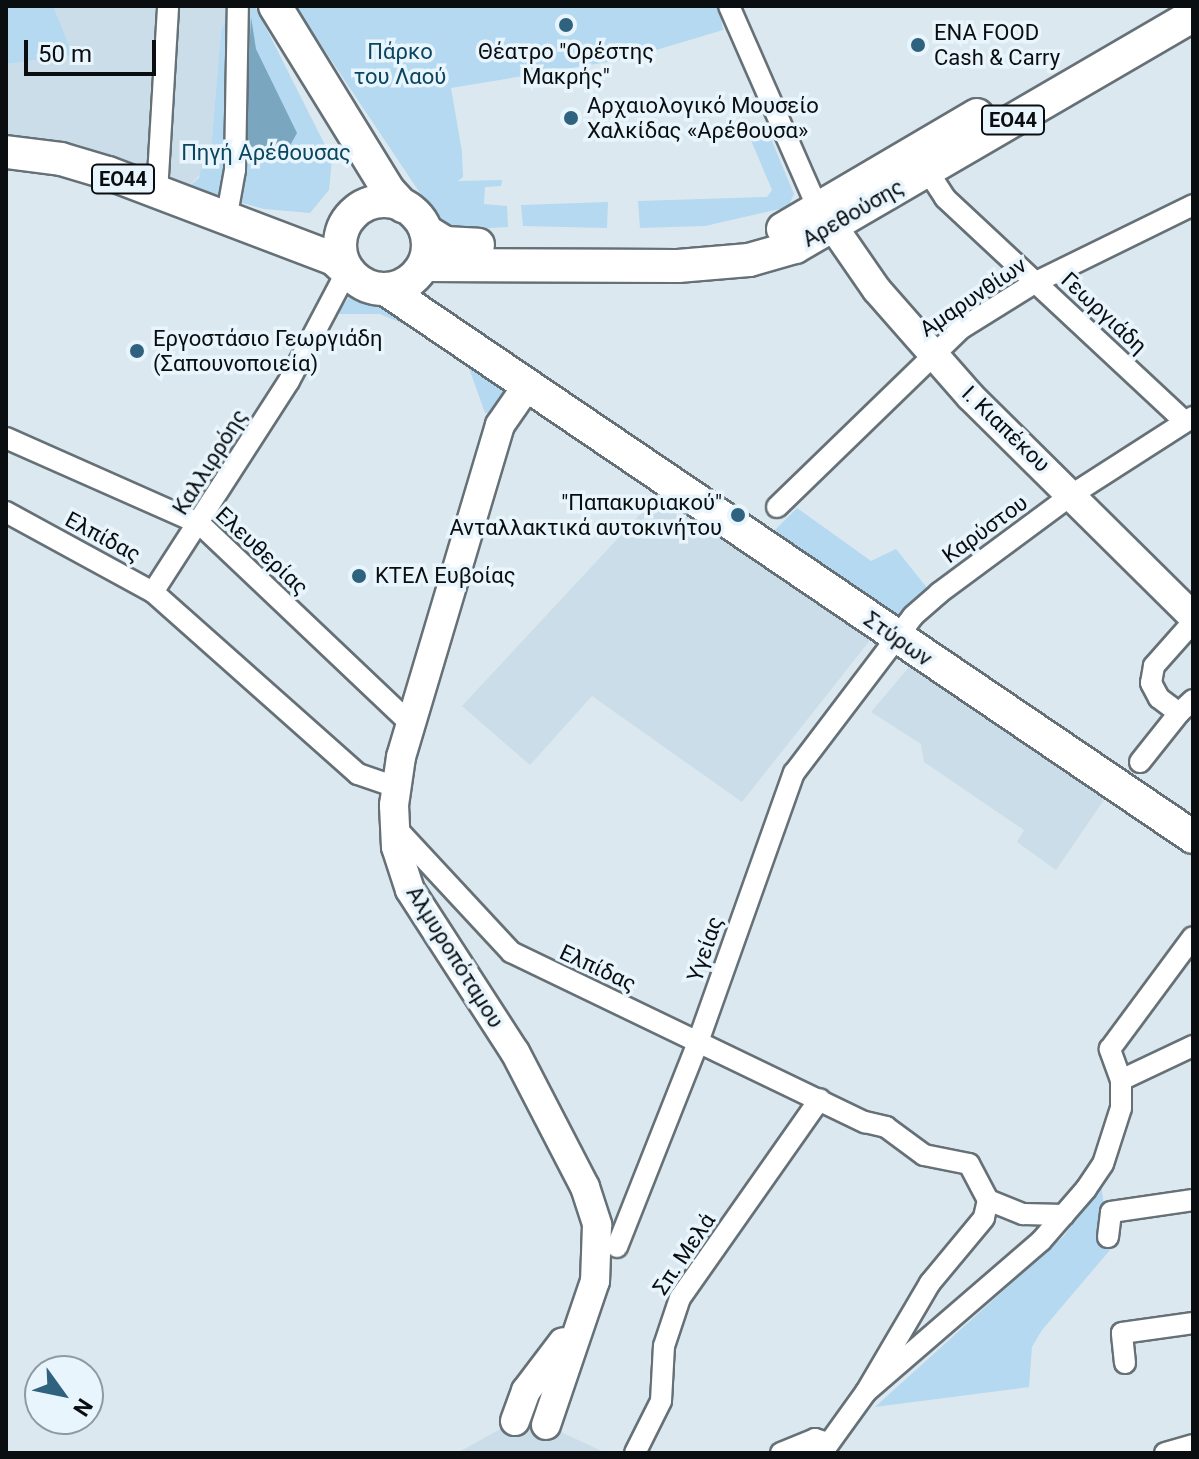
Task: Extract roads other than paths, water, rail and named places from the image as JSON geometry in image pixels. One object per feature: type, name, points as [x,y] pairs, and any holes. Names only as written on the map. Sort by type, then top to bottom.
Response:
[{"type":"main road","points":[[275,6],[300,52],[391,195],[403,206]]},
{"type":"main road","name":"Αρεθούσης","points":[[426,231],[439,242],[473,245],[672,247],[767,233],[827,220],[1167,6]]},
{"type":"main road","name":"Αρεθούσης","points":[[420,270],[678,266],[749,260],[927,170],[1193,15]]},
{"type":"main road","points":[[300,52],[363,190],[339,249],[347,271]]},
{"type":"main road","name":"ΕΟ44","points":[[6,152],[61,159],[334,259],[364,286],[387,290],[420,270]]},
{"type":"main road","name":"ΕΟ44","points":[[231,221],[327,235],[381,201],[403,206],[426,231]]},
{"type":"main road","points":[[420,270],[426,231]]},
{"type":"main road","name":"Στύρων","points":[[420,270],[417,290],[428,302],[553,389],[606,435]]},
{"type":"main road","name":"Στύρων","points":[[387,290],[532,390],[606,435],[896,638],[1193,837]]},
{"type":"street","points":[[157,193],[168,6]]},
{"type":"street","points":[[231,221],[238,6]]},
{"type":"street","points":[[729,6],[827,220]]},
{"type":"street","name":"Γεωργιάδη","points":[[927,170],[945,198],[1188,419]]},
{"type":"street","name":"Αμαρυνθίων","points":[[777,507],[932,353],[1036,282],[1193,205]]},
{"type":"street","name":"Ι. Κιαπέκου","points":[[827,220],[877,290],[932,353],[1193,619]]},
{"type":"street","name":"Καλλιρρόης","points":[[153,592],[200,524],[289,381],[347,271]]},
{"type":"street","name":"Αλμυροπόταμου","points":[[532,390],[500,425],[499,439],[411,724],[396,787],[395,827],[401,868],[410,890],[515,1052],[585,1187],[599,1257],[595,1281],[578,1322]]},
{"type":"street","name":"Καρύστου","points":[[864,683],[896,638],[939,593],[1073,494],[1188,419]]},
{"type":"street","name":"Ελευθερίας","points":[[6,438],[200,524],[411,724]]},
{"type":"street","name":"Ελπίδας","points":[[6,512],[153,592],[358,774],[396,787]]},
{"type":"street","points":[[1140,762],[1186,707],[1154,691],[1151,674],[1193,619]]},
{"type":"street","name":"Υγείας","points":[[617,1247],[698,1042],[790,780],[864,683]]},
{"type":"street","name":"Ελπίδας","points":[[395,827],[511,952],[865,1122],[886,1127],[924,1155],[969,1164],[988,1200]]},
{"type":"street","points":[[866,1392],[1064,1215],[1103,1164],[1119,1119],[1121,1080],[1109,1057],[1113,1043],[1193,937]]},
{"type":"street","points":[[1121,1080],[1193,1046]]},
{"type":"street","name":"Σπ. Μελά","points":[[635,1453],[661,1401],[664,1346],[680,1298],[820,1099]]},
{"type":"street","points":[[781,1453],[815,1439],[824,1448],[866,1392],[930,1283],[984,1218],[988,1200],[1023,1214],[1064,1215]]},
{"type":"street","points":[[1108,1237],[1111,1212],[1193,1200]]},
{"type":"street","points":[[515,1421],[526,1391],[578,1322]]},
{"type":"street","points":[[526,1391],[549,1414],[578,1322]]},
{"type":"street","points":[[1125,1363],[1122,1333],[1193,1323]]},
{"type":"street","points":[[1165,1453],[1193,1445]]},
{"type":"place","name":"Θέατρο \"Ορέστης Μακρής\"","points":[[566,25]]},
{"type":"place","name":"ENA FOOD Cash & Carry","points":[[918,45]]},
{"type":"place","name":"Αρχαιολογικό Μουσείο Χαλκίδας «Αρέθουσα»","points":[[571,118]]},
{"type":"place","name":"Εργοστάσιο Γεωργιάδη (Σαπουνοποιεία)","points":[[137,351]]},
{"type":"place","name":"\"Παπακυριακού\" Ανταλλακτικά αυτοκινήτου","points":[[738,515]]},
{"type":"place","name":"ΚΤΕΛ Ευβοίας","points":[[359,576]]},
{"type":"park label","name":"Πάρκο του Λαού","points":[[400,64]]},
{"type":"park label","name":"Πηγή Αρέθουσας","points":[[266,153]]}]
